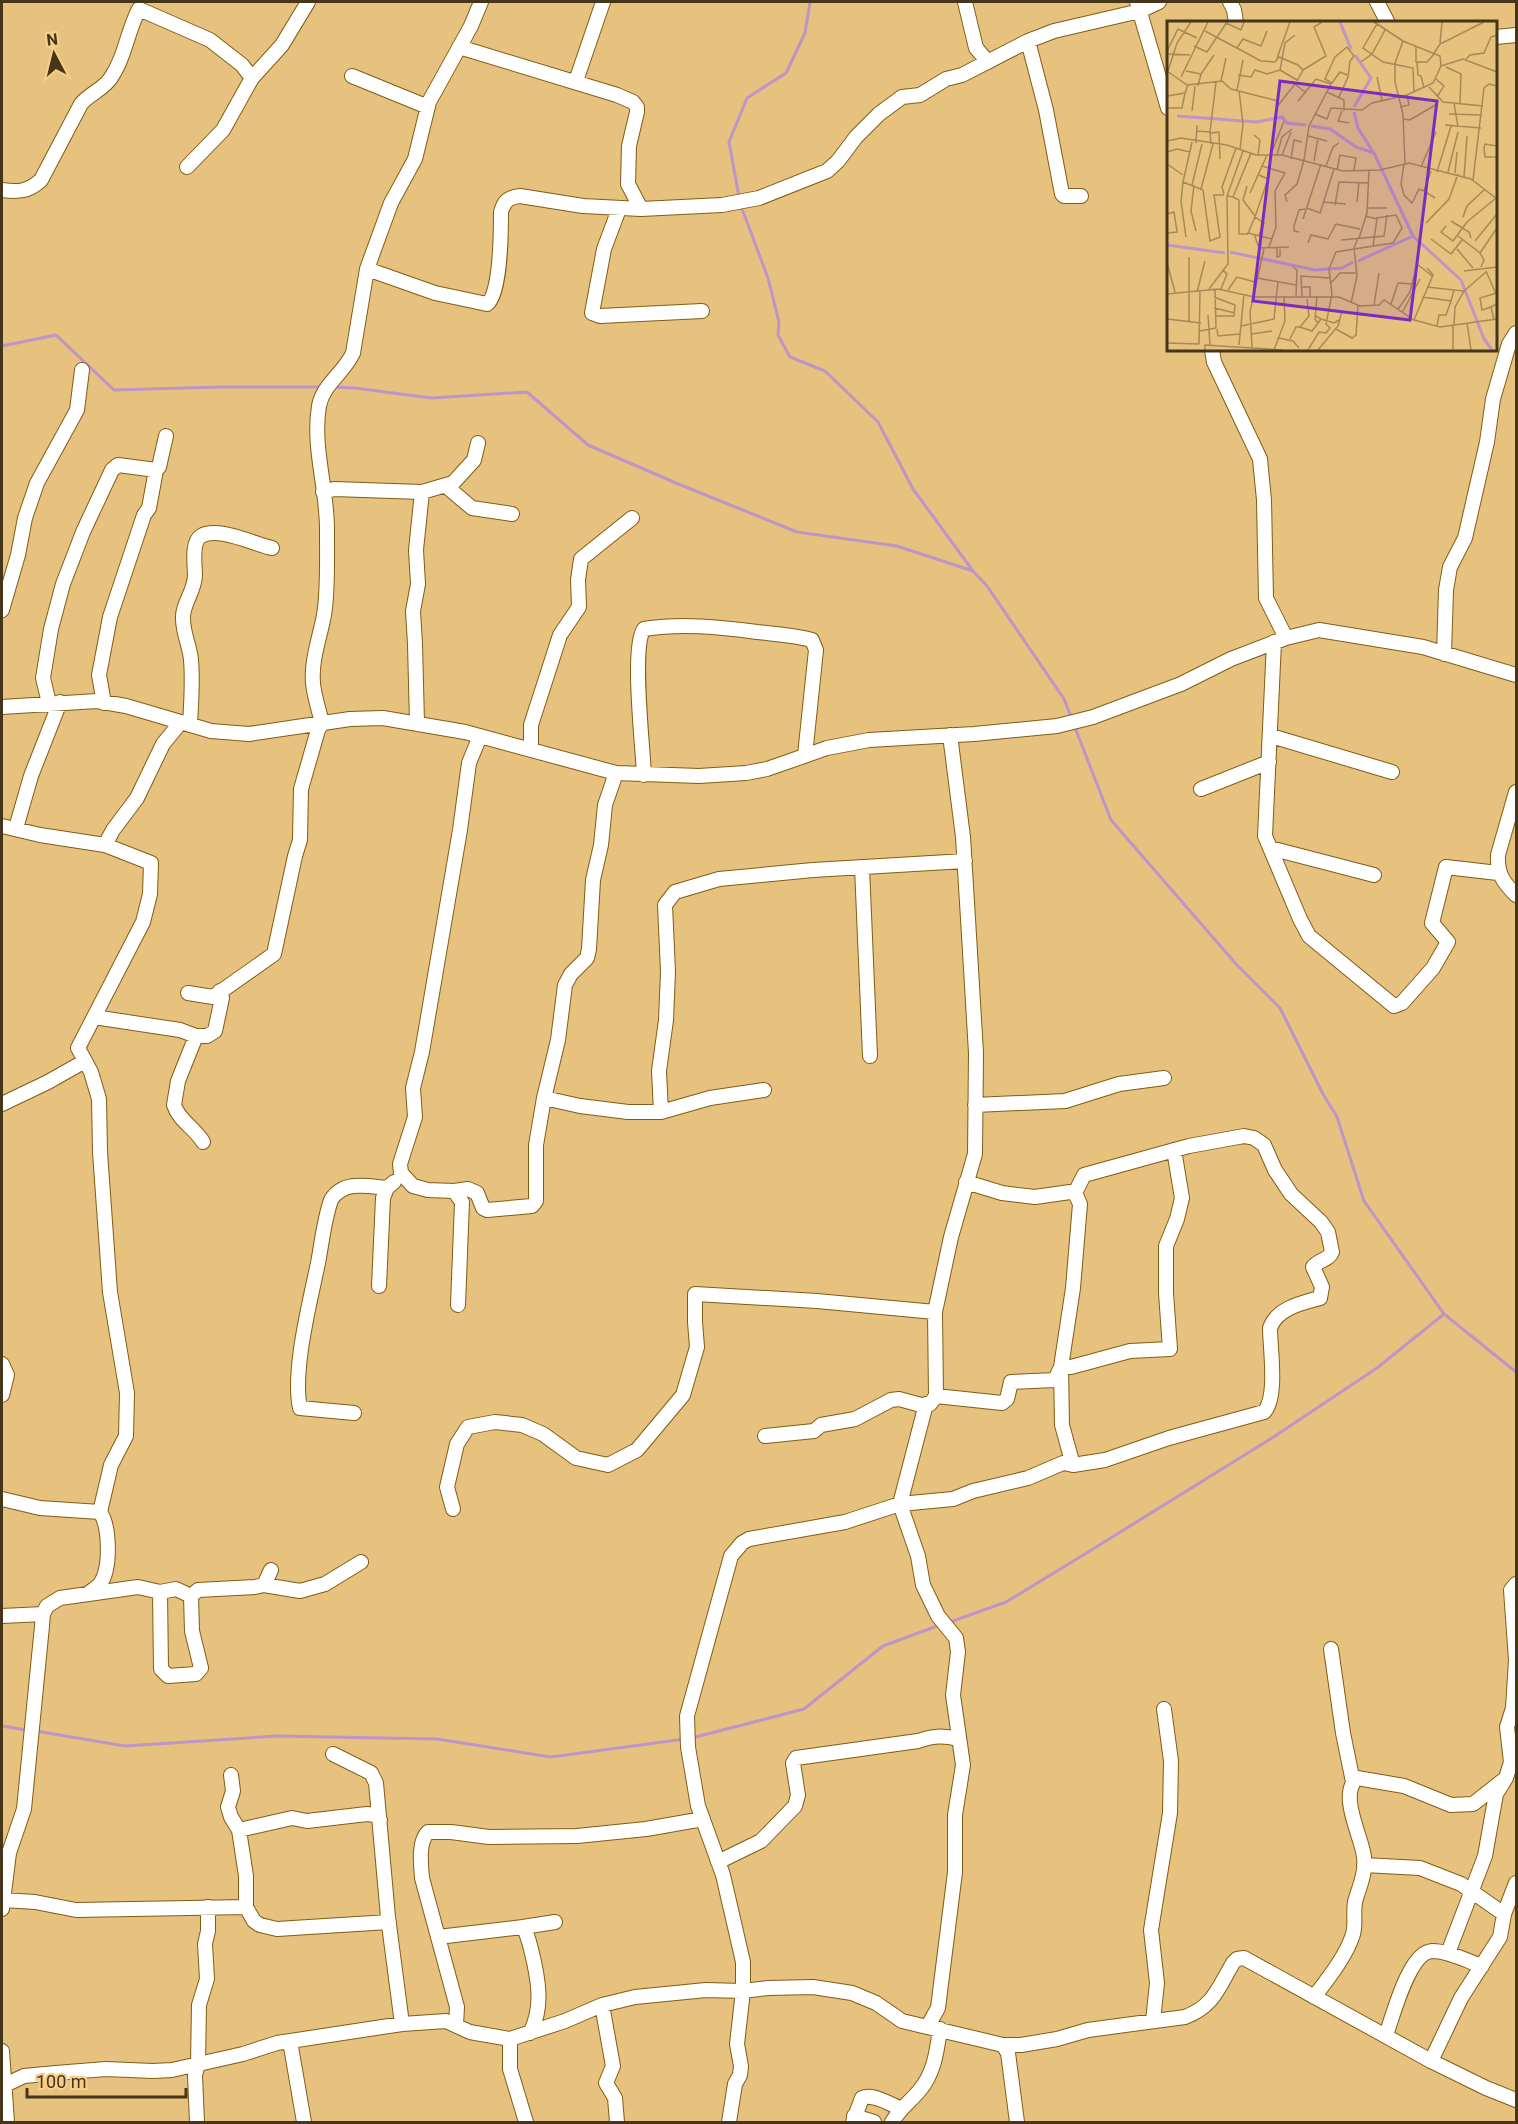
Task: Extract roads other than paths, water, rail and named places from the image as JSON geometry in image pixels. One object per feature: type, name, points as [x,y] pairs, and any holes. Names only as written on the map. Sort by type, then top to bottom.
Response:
[{"type":"street","points":[[187,167],[223,130],[252,78],[282,45],[308,2]]},
{"type":"street","points":[[188,993],[209,998],[274,954],[300,840],[301,789],[322,723],[313,682],[317,642],[324,614],[327,530],[317,434],[320,400],[353,353],[368,270],[391,203],[414,159],[428,107],[481,2]]},
{"type":"street","points":[[576,81],[603,2]]},
{"type":"street","points":[[965,2],[976,48],[988,62]]},
{"type":"street","points":[[368,270],[435,293],[487,304],[492,298],[500,260],[501,212],[507,200],[520,196],[583,206],[641,209],[689,208],[740,203],[759,198],[827,171],[871,122],[902,97],[920,95],[946,79],[962,75],[1028,41],[1054,31],[1160,2]]},
{"type":"street","points":[[1230,2],[1236,21]]},
{"type":"street","points":[[1377,2],[1387,21]]},
{"type":"street","points":[[1139,6],[1167,104]]},
{"type":"street","points":[[2,204],[2,190],[21,191],[32,188],[41,180],[81,104],[88,95],[109,81],[119,65],[139,9],[210,40],[242,65],[252,78]]},
{"type":"street","points":[[1497,37],[1516,35]]},
{"type":"street","points":[[1028,41],[1049,121],[1062,194],[1064,196],[1081,195]]},
{"type":"street","points":[[459,47],[576,81],[633,102],[637,107],[630,146],[628,184],[641,209]]},
{"type":"street","points":[[352,76],[428,107]]},
{"type":"street","points":[[619,209],[604,249],[592,313],[600,316],[702,311]]},
{"type":"street","points":[[1444,654],[1446,590],[1450,567],[1465,538],[1487,442],[1493,399],[1509,344],[1516,333]]},
{"type":"street","points":[[1212,351],[1214,362],[1260,459],[1264,500],[1266,598],[1280,640],[1272,654],[1271,736],[1265,836],[1300,920],[1309,936],[1394,1006],[1402,1003],[1433,968],[1448,942],[1432,923],[1446,867],[1498,873]]},
{"type":"street","points":[[2,610],[26,518],[38,483],[77,410],[82,370]]},
{"type":"street","points":[[104,703],[99,675],[110,617],[144,515],[149,508],[156,470],[159,467],[166,436]]},
{"type":"street","points":[[323,492],[334,489],[422,492],[444,482],[453,483],[474,460],[478,443]]},
{"type":"street","points":[[89,1593],[100,1584],[107,1568],[109,1557],[103,1516],[100,1512],[111,1466],[126,1436],[128,1393],[110,1292],[100,1152],[99,1099],[91,1072],[78,1048],[143,922],[150,894],[151,863],[105,846],[40,835],[9,827],[31,776],[54,703],[43,678],[51,629],[63,584],[112,470],[118,465],[156,470]]},
{"type":"street","points":[[444,482],[472,508],[512,514]]},
{"type":"street","points":[[417,723],[413,611],[417,584],[416,550],[422,492]]},
{"type":"street","points":[[531,749],[531,725],[557,646],[561,635],[579,607],[578,580],[582,559],[632,518]]},
{"type":"street","points":[[105,846],[113,830],[137,798],[163,744],[185,723],[191,660],[183,620],[184,608],[195,577],[193,559],[198,539],[202,535],[220,532],[272,548]]},
{"type":"street","points":[[644,775],[638,658],[640,634],[644,629],[656,627],[727,628],[812,640],[816,650],[805,755]]},
{"type":"street","points":[[2,707],[54,703],[104,703],[126,706],[211,731],[249,734],[350,718],[383,718],[480,736],[616,773],[699,776],[746,773],[767,769],[827,748],[869,740],[1058,726],[1093,717],[1181,684],[1231,659],[1280,640],[1319,630],[1423,647],[1516,675]]},
{"type":"street","points":[[892,2122],[900,2108],[927,2081],[934,2064],[934,2028],[955,1872],[955,1815],[963,1765],[953,1695],[958,1652],[956,1638],[938,1616],[923,1585],[918,1556],[900,1504],[931,1400],[937,1353],[935,1312],[951,1237],[975,1154],[976,1053],[965,861],[950,735]]},
{"type":"street","points":[[480,736],[470,763],[423,1052],[413,1088],[415,1117],[400,1164],[403,1176],[413,1186],[428,1190],[468,1189],[477,1193],[483,1208],[487,1210],[534,1204],[536,1145],[544,1098],[558,1040],[566,985],[571,974],[587,958],[590,949],[593,880],[601,845],[605,805],[616,773]]},
{"type":"street","points":[[1271,736],[1392,772]]},
{"type":"street","points":[[1201,789],[1269,762]]},
{"type":"street","points":[[1516,792],[1498,855],[1498,873],[1516,895]]},
{"type":"street","points":[[1270,848],[1374,875]]},
{"type":"street","points":[[661,1112],[659,1071],[666,1020],[668,972],[665,905],[675,892],[719,879],[965,861]]},
{"type":"street","points":[[862,867],[870,1056]]},
{"type":"street","points":[[94,1017],[180,1030],[196,1036],[207,1036],[215,1031],[222,998],[220,991]]},
{"type":"street","points":[[196,1036],[178,1081],[174,1105],[184,1122],[196,1131],[203,1142]]},
{"type":"street","points":[[2,1104],[85,1061]]},
{"type":"street","points":[[975,1106],[1065,1101],[1119,1084],[1164,1078]]},
{"type":"street","points":[[544,1098],[580,1106],[628,1112],[661,1112],[710,1098],[764,1090]]},
{"type":"street","points":[[729,2122],[735,2084],[740,2075],[741,2066],[737,2044],[743,1991],[742,1962],[718,1862],[698,1806],[686,1732],[687,1716],[731,1556],[736,1549],[749,1539],[845,1521],[900,1504],[953,1499],[973,1491],[1028,1478],[1063,1463],[1073,1465],[1105,1460],[1169,1438],[1264,1412],[1269,1407],[1272,1392],[1270,1328],[1273,1320],[1290,1308],[1320,1298],[1322,1287],[1313,1267],[1331,1255],[1328,1232],[1321,1222],[1291,1194],[1275,1170],[1264,1145],[1254,1138],[1244,1136],[1174,1150],[1084,1175],[1075,1193]]},
{"type":"street","points":[[1061,1367],[1071,1367],[1130,1351],[1170,1348],[1166,1293],[1166,1246],[1177,1219],[1182,1198],[1174,1150]]},
{"type":"street","points":[[379,1286],[383,1197],[387,1188],[403,1176]]},
{"type":"street","points":[[966,1182],[1002,1193],[1026,1196],[1075,1193]]},
{"type":"street","points":[[354,1413],[300,1408],[297,1394],[299,1367],[331,1200],[339,1190],[346,1187],[387,1188]]},
{"type":"street","points":[[454,1191],[462,1202],[458,1305]]},
{"type":"street","points":[[1073,1465],[1062,1425],[1061,1367],[1080,1204],[1075,1193]]},
{"type":"street","points":[[453,1509],[447,1487],[457,1444],[468,1427],[495,1422],[522,1425],[543,1434],[576,1458],[608,1465],[637,1450],[683,1395],[697,1347],[695,1294],[817,1301],[935,1312]]},
{"type":"street","points":[[2,1364],[7,1375],[2,1395]]},
{"type":"street","points":[[765,1436],[814,1431],[821,1425],[855,1419],[891,1400],[899,1399],[921,1405],[931,1400],[1002,1403],[1006,1400],[1011,1382],[1055,1380],[1061,1367]]},
{"type":"street","points":[[2,1499],[40,1508],[100,1512]]},
{"type":"street","points":[[191,1596],[198,1590],[264,1585],[300,1591],[325,1584],[361,1562]]},
{"type":"street","points":[[264,1585],[271,1570]]},
{"type":"street","points":[[1448,1953],[1485,1856],[1497,1794],[1506,1778],[1511,1762],[1512,1740],[1507,1727],[1513,1708],[1516,1660],[1511,1590],[1516,1584]]},
{"type":"street","points":[[191,1596],[176,1589],[160,1592],[138,1587],[60,1598],[47,1606],[43,1614],[24,1809],[9,1853],[2,1905],[35,1902],[76,1910],[246,1907]]},
{"type":"street","points":[[160,1592],[161,1669],[168,1676],[196,1674],[201,1668],[192,1631],[191,1596]]},
{"type":"street","points":[[2,1616],[43,1614]]},
{"type":"street","points":[[1314,1997],[1330,1977],[1354,1932],[1356,1901],[1364,1865],[1364,1856],[1351,1807],[1353,1782],[1343,1733],[1331,1649]]},
{"type":"street","points":[[1153,2021],[1157,1983],[1151,1930],[1170,1813],[1171,1761],[1164,1709]]},
{"type":"street","points":[[718,1862],[761,1841],[795,1806],[798,1795],[793,1763],[796,1758],[918,1742],[932,1736],[948,1736],[958,1739]]},
{"type":"street","points":[[333,1754],[370,1773],[374,1778],[402,2024]]},
{"type":"street","points":[[231,1775],[233,1791],[228,1807],[239,1830],[246,1876],[246,1907],[255,1921],[260,1925],[277,1929],[389,1922]]},
{"type":"street","points":[[1353,1782],[1357,1778],[1404,1786],[1451,1805],[1473,1804],[1506,1778]]},
{"type":"street","points":[[239,1830],[292,1818],[307,1821],[367,1814],[375,1815],[380,1821]]},
{"type":"street","points":[[456,2025],[457,2007],[422,1878],[423,1838],[429,1832],[451,1832],[489,1837],[577,1836],[646,1829],[703,1819]]},
{"type":"street","points":[[1364,1865],[1420,1868],[1472,1890],[1504,1914]]},
{"type":"street","points":[[1431,2061],[1461,1998],[1500,1937],[1504,1914],[1516,1883]]},
{"type":"street","points":[[197,2122],[194,2091],[198,2064],[199,2005],[207,1979],[205,1951],[208,1907]]},
{"type":"street","points":[[438,1937],[555,1922]]},
{"type":"street","points":[[523,1927],[537,1973],[539,2007],[530,2033]]},
{"type":"street","points":[[1386,2035],[1412,1966],[1430,1951],[1448,1953],[1482,1966]]},
{"type":"street","points":[[3,2084],[24,2076],[56,2073],[106,2069],[153,2071],[198,2064],[290,2041],[402,2024],[446,2021],[470,2032],[510,2039],[565,2022],[602,2005],[635,1996],[706,1990],[743,1991],[813,1987],[852,1993],[876,2003],[895,2018],[1003,2045],[1021,2045],[1057,2039],[1088,2030],[1185,2017],[1199,2012],[1212,2000],[1219,1985],[1238,1959],[1244,1958],[1431,2061],[1516,2100]]},
{"type":"street","points":[[602,2005],[613,2066],[606,2083],[615,2098],[617,2122]]},
{"type":"street","points":[[510,2039],[510,2069],[526,2122]]},
{"type":"street","points":[[290,2041],[304,2122]]},
{"type":"street","points":[[1003,2045],[1008,2053],[1017,2122]]},
{"type":"street","points":[[2,2051],[7,2122]]},
{"type":"street","points":[[874,2122],[854,2120],[865,2096],[900,2108]]},
{"type":"waterway","points":[[739,197],[729,142],[747,98],[786,73],[805,33],[810,2]]},
{"type":"waterway","points":[[741,206],[768,278],[779,322],[778,335],[790,357],[825,371],[878,422],[913,489],[973,571]]},
{"type":"waterway","points":[[2,346],[56,335],[114,390],[322,387]]},
{"type":"waterway","points":[[334,387],[431,398],[527,392],[588,445],[797,532],[897,546],[973,571],[987,586],[1064,699],[1072,719]]},
{"type":"waterway","points":[[1074,725],[1111,820],[1236,964],[1280,1008],[1337,1117],[1364,1201],[1444,1314],[1516,1372]]},
{"type":"waterway","points":[[950,1622],[1006,1602],[1272,1438],[1377,1368],[1444,1314]]},
{"type":"waterway","points":[[692,1738],[804,1709],[883,1646],[940,1625]]},
{"type":"waterway","points":[[2,1726],[26,1730]]},
{"type":"waterway","points":[[36,1731],[125,1746],[277,1736],[437,1739],[551,1757],[685,1739]]}]
